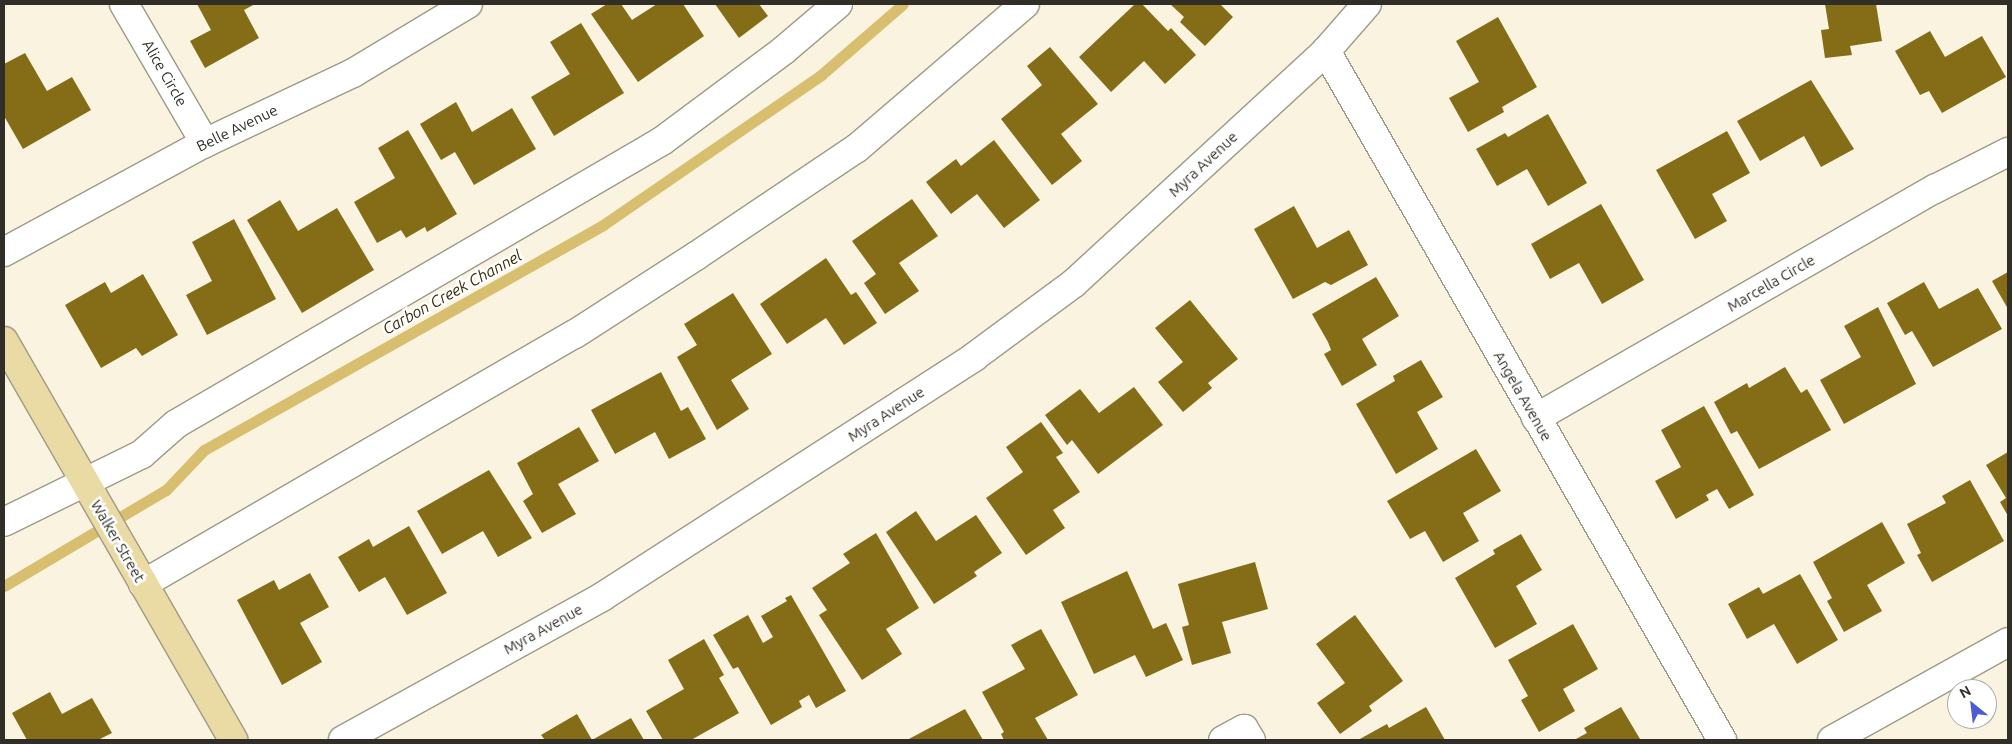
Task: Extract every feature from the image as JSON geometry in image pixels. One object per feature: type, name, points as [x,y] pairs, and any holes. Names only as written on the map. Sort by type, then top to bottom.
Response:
[{"type":"main road","name":"Walker Street","points":[[4,341],[233,740]]},
{"type":"street","name":"Alice Circle","points":[[124,4],[205,143]]},
{"type":"street","name":"Belle Avenue","points":[[4,252],[205,143],[353,73],[468,4]]},
{"type":"street","points":[[4,522],[88,489],[142,454],[176,424],[662,141],[784,50],[838,4]]},
{"type":"street","points":[[143,584],[576,334],[696,256],[857,148],[1025,4]]},
{"type":"street","name":"Myra Avenue","points":[[343,740],[602,596],[974,357],[1074,283],[1326,51],[1367,4]]},
{"type":"street","name":"Angela Avenue","points":[[1326,51],[1722,740]]},
{"type":"street","name":"Marcella Circle","points":[[1536,418],[1935,189],[2008,152]]},
{"type":"street","points":[[1832,740],[2008,642]]},
{"type":"building","points":[[197,4],[255,4],[244,10],[259,38],[205,68],[190,41],[211,30]]},
{"type":"building","points":[[607,4],[621,4],[632,20],[657,4],[683,4],[704,36],[638,82],[591,14]]},
{"type":"building","points":[[715,4],[759,4],[768,16],[739,38]]},
{"type":"building","points":[[1135,4],[1142,4],[1168,31],[1171,28],[1196,55],[1165,84],[1144,61],[1111,92],[1079,57]]},
{"type":"building","points":[[1170,4],[1220,4],[1233,17],[1205,46],[1180,22],[1184,17]]},
{"type":"building","points":[[1825,4],[1876,4],[1882,41],[1850,46],[1852,55],[1825,58],[1821,30],[1829,29]]},
{"type":"building","points":[[1498,17],[1537,87],[1502,107],[1504,112],[1468,132],[1449,98],[1479,82],[1456,41]]},
{"type":"building","points":[[581,23],[624,93],[554,136],[531,97],[570,74],[550,42]]},
{"type":"building","points":[[1930,31],[1945,57],[1982,36],[2006,77],[1942,113],[1929,91],[1920,95],[1895,51]]},
{"type":"building","points":[[1050,47],[1098,104],[1061,134],[1082,161],[1052,185],[1001,119],[1042,85],[1027,66]]},
{"type":"building","points":[[25,53],[47,91],[72,77],[91,110],[23,149],[4,116],[4,64]]},
{"type":"building","points":[[1811,80],[1854,149],[1821,167],[1804,136],[1760,161],[1737,121]]},
{"type":"building","points":[[456,102],[472,132],[512,108],[536,149],[474,185],[455,152],[441,160],[420,124]]},
{"type":"building","points":[[1548,114],[1587,183],[1548,206],[1527,169],[1497,186],[1476,149],[1505,133],[1508,137]]},
{"type":"building","points":[[408,130],[457,214],[427,232],[425,227],[406,238],[401,230],[377,243],[354,202],[395,178],[378,148]]},
{"type":"building","points":[[1727,131],[1750,173],[1712,194],[1727,221],[1695,239],[1656,170]]},
{"type":"building","points":[[994,140],[1040,200],[1004,228],[977,194],[951,214],[926,182],[956,159],[961,166]]},
{"type":"building","points":[[912,199],[938,236],[899,263],[919,291],[885,314],[864,283],[876,274],[852,241]]},
{"type":"building","points":[[280,200],[298,231],[337,208],[374,270],[302,313],[247,220]]},
{"type":"building","points":[[1601,204],[1644,280],[1602,304],[1579,263],[1550,279],[1531,244]]},
{"type":"building","points":[[1294,206],[1317,248],[1349,230],[1368,265],[1331,285],[1325,282],[1293,299],[1254,229]]},
{"type":"building","points":[[234,219],[276,299],[207,335],[186,295],[212,281],[192,242]]},
{"type":"building","points":[[826,258],[851,295],[856,292],[877,323],[844,345],[826,318],[787,344],[760,304]]},
{"type":"building","points":[[2008,272],[2008,309],[1992,281]]},
{"type":"building","points":[[143,274],[178,335],[142,356],[136,348],[101,368],[65,305],[105,282],[111,293]]},
{"type":"building","points":[[1376,277],[1399,316],[1362,339],[1377,365],[1342,386],[1324,354],[1331,350],[1312,314]]},
{"type":"building","points":[[1924,282],[1939,309],[1978,288],[2002,329],[1933,367],[1912,331],[1905,335],[1887,303]]},
{"type":"building","points":[[733,293],[772,354],[731,380],[749,409],[717,430],[677,357],[697,345],[684,324]]},
{"type":"building","points":[[1190,300],[1238,359],[1208,383],[1212,388],[1183,412],[1158,382],[1183,362],[1155,328]]},
{"type":"building","points":[[1878,307],[1916,384],[1844,424],[1820,380],[1861,357],[1844,326]]},
{"type":"building","points":[[1421,360],[1443,397],[1417,412],[1438,449],[1396,474],[1356,404],[1395,381],[1393,376]]},
{"type":"building","points":[[1785,367],[1801,393],[1807,389],[1831,430],[1759,469],[1737,431],[1731,434],[1714,402],[1747,383],[1749,388]]},
{"type":"building","points":[[661,372],[681,411],[688,407],[706,439],[669,459],[655,432],[615,454],[591,410]]},
{"type":"building","points":[[1134,387],[1163,425],[1098,474],[1072,440],[1067,445],[1045,415],[1080,389],[1099,413]]},
{"type":"building","points":[[1704,406],[1754,495],[1729,509],[1717,489],[1706,495],[1709,500],[1676,519],[1655,481],[1681,467],[1661,430]]},
{"type":"building","points":[[1041,422],[1063,453],[1056,457],[1080,492],[1053,510],[1065,528],[1026,555],[986,498],[1023,472],[1006,447]]},
{"type":"building","points":[[579,427],[599,461],[558,484],[576,514],[542,533],[523,501],[533,494],[517,463]]},
{"type":"building","points":[[1476,449],[1501,491],[1463,513],[1479,541],[1443,562],[1425,531],[1410,539],[1387,501]]},
{"type":"building","points":[[2008,452],[2008,516],[2000,502],[2006,498],[1986,465]]},
{"type":"building","points":[[489,470],[532,538],[498,557],[483,531],[442,554],[417,511]]},
{"type":"building","points":[[1970,480],[2004,541],[1932,582],[1917,555],[1921,553],[1907,524],[1946,503],[1942,496]]},
{"type":"building","points":[[916,511],[936,541],[976,515],[1002,553],[974,572],[977,576],[934,604],[886,532]]},
{"type":"building","points":[[1882,522],[1905,563],[1867,585],[1882,611],[1844,632],[1827,601],[1832,598],[1813,562]]},
{"type":"building","points":[[409,526],[447,593],[407,615],[385,577],[359,592],[338,557],[369,539],[373,547]]},
{"type":"building","points":[[876,533],[919,608],[886,629],[902,654],[862,680],[819,615],[827,610],[812,588],[850,563],[843,554]]},
{"type":"building","points":[[1521,534],[1542,570],[1516,586],[1537,624],[1495,648],[1455,578],[1495,554],[1493,550]]},
{"type":"building","points":[[1255,562],[1268,609],[1222,622],[1231,653],[1192,665],[1182,627],[1189,625],[1178,584]]},
{"type":"building","points":[[1127,571],[1153,629],[1166,623],[1183,660],[1146,677],[1135,655],[1094,674],[1061,602]]},
{"type":"building","points":[[310,573],[329,607],[300,623],[322,662],[282,685],[237,600],[274,580],[279,590]]},
{"type":"building","points":[[1800,574],[1838,640],[1797,664],[1774,624],[1747,639],[1728,604],[1759,587],[1763,594]]},
{"type":"building","points":[[791,595],[846,691],[816,708],[809,695],[799,701],[802,707],[771,725],[738,667],[733,669],[713,635],[748,615],[763,643],[773,637],[761,616],[787,601],[785,598]]},
{"type":"building","points":[[1355,615],[1403,681],[1369,706],[1372,711],[1340,734],[1317,703],[1345,683],[1316,644]]},
{"type":"building","points":[[1573,624],[1598,669],[1563,689],[1575,711],[1539,732],[1521,700],[1528,696],[1508,660]]},
{"type":"building","points":[[1041,629],[1078,695],[1035,718],[1048,740],[1004,740],[1001,734],[1004,732],[982,692],[1025,669],[1011,645]]},
{"type":"building","points":[[704,639],[724,675],[719,678],[739,713],[691,740],[663,740],[646,711],[684,689],[668,660]]},
{"type":"building","points":[[50,692],[62,714],[92,698],[112,733],[98,740],[27,740],[12,713]]},
{"type":"building","points":[[1426,707],[1445,740],[1358,740],[1387,724],[1389,728]]},
{"type":"building","points":[[1621,707],[1640,739],[1574,740],[1587,733],[1584,728]]},
{"type":"building","points":[[965,709],[983,740],[907,740]]},
{"type":"building","points":[[577,714],[592,740],[545,740],[541,735]]},
{"type":"building","points":[[631,718],[644,740],[592,740]]},
{"type":"waterway","name":"Carbon Creek Channel","points":[[4,586],[166,490],[204,450],[603,225],[821,75],[903,4]]}]
